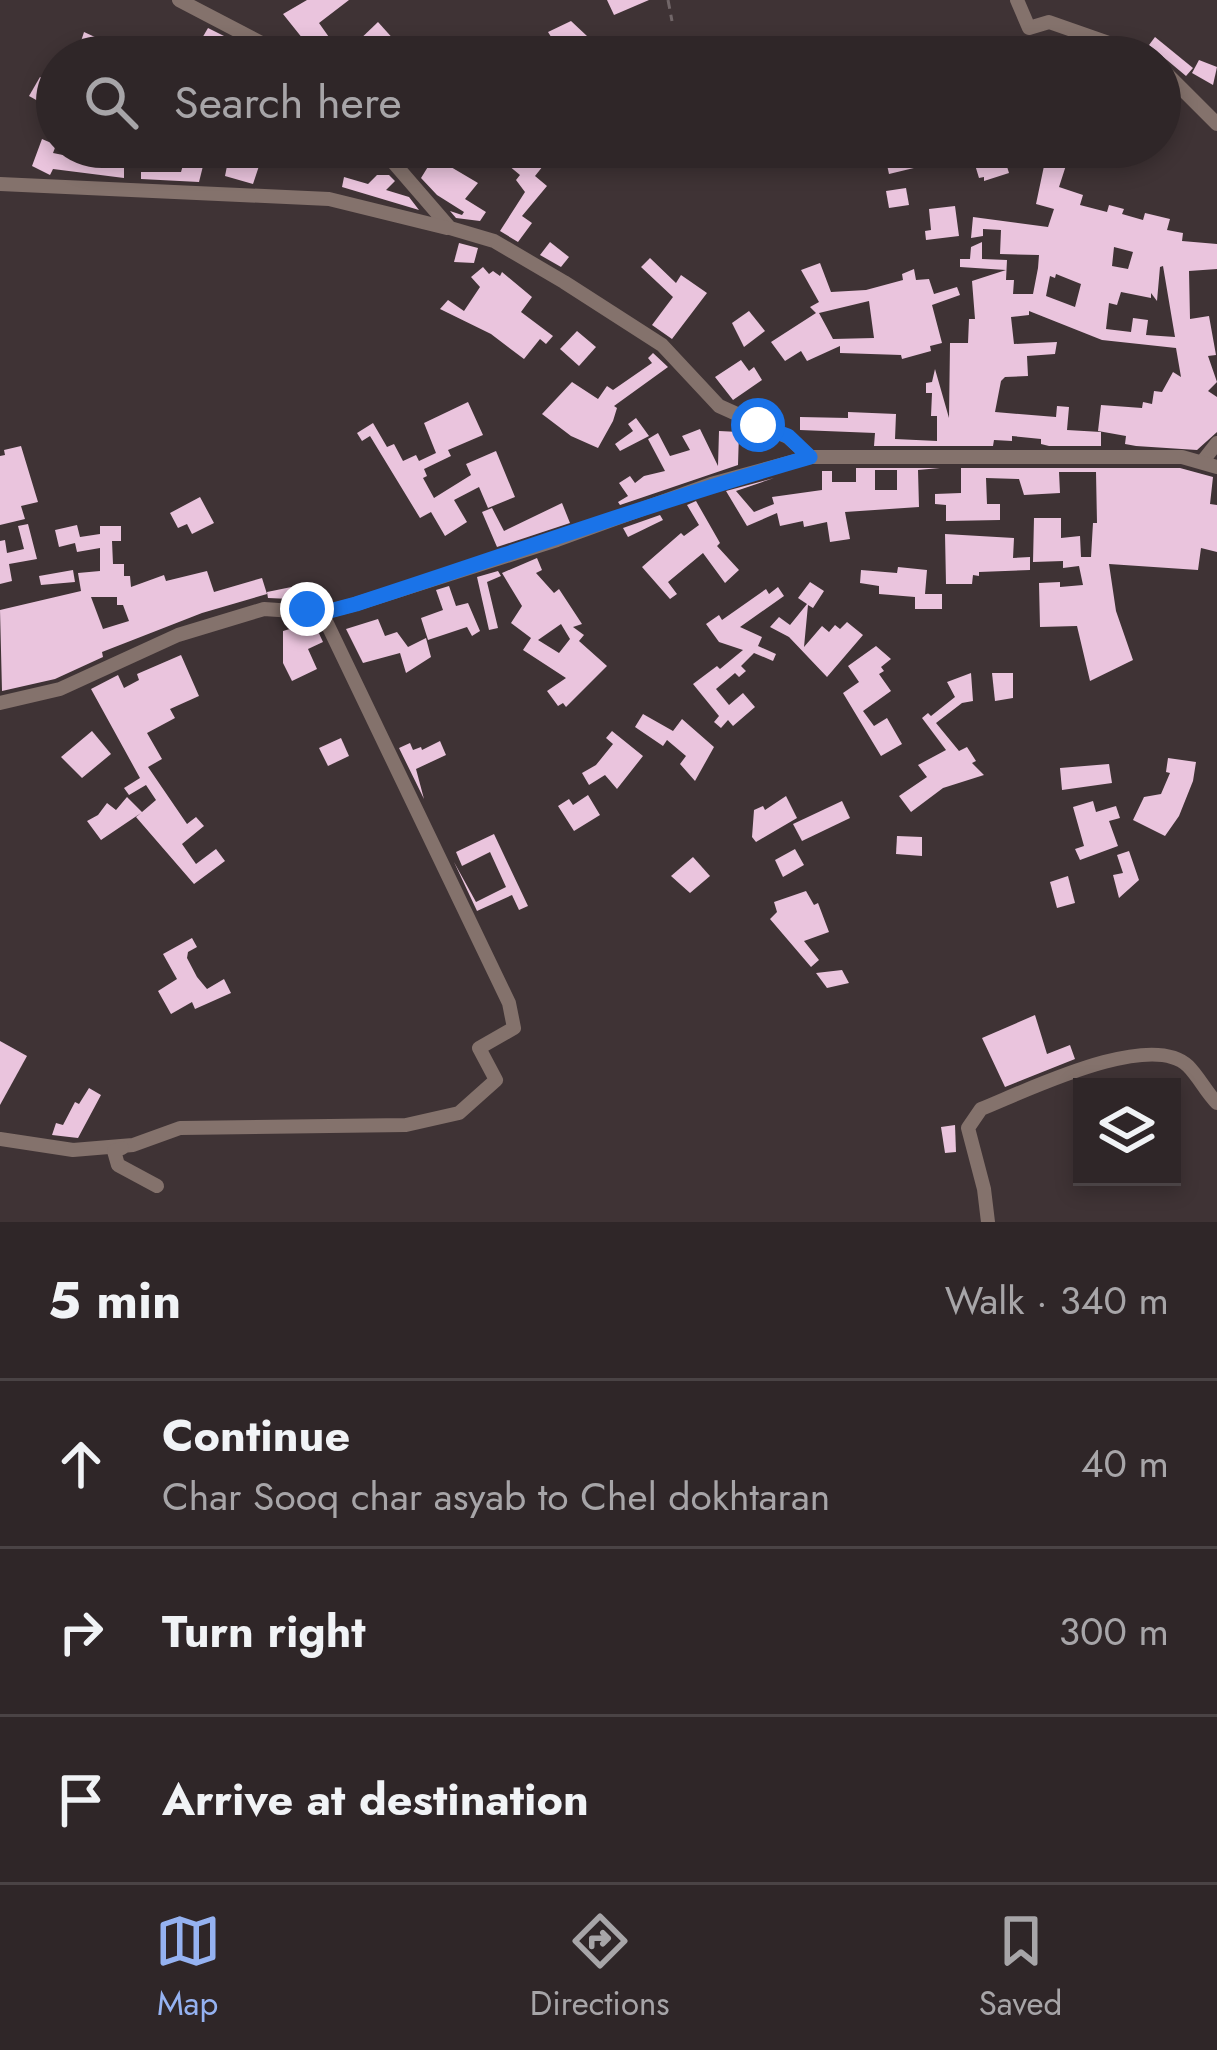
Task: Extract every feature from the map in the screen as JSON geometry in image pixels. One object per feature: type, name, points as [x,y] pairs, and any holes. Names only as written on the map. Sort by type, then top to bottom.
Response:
[{"type":"street","points":[[179,0],[248,36]]},
{"type":"street","points":[[1017,0],[1029,28],[1049,22],[1089,36]]},
{"type":"street","points":[[1181,89],[1217,124]]},
{"type":"street","points":[[398,168],[450,228]]},
{"type":"street","points":[[0,184],[328,199],[494,241],[662,345],[719,406],[788,436],[810,457]]},
{"type":"street","points":[[0,704],[61,689],[178,634],[264,609],[322,613],[557,540],[711,484],[810,457],[1182,457],[1209,464],[1217,442]]},
{"type":"street","points":[[157,1186],[118,1166],[114,1151],[180,1128],[406,1125],[459,1113],[496,1080],[479,1048],[514,1028],[509,1003],[322,613]]},
{"type":"street","points":[[988,1222],[968,1128],[981,1109],[1120,1058],[1164,1054],[1187,1065],[1217,1103]]},
{"type":"street","points":[[0,1139],[73,1150],[133,1145]]},
{"type":"path","points":[[668,0],[672,21]]},
{"type":"building","points":[[307,0],[349,0],[319,23],[328,36],[301,36],[283,14]]},
{"type":"building","points":[[607,0],[649,0],[614,15]]},
{"type":"building","points":[[571,21],[587,36],[550,36],[548,32]]},
{"type":"building","points":[[378,22],[391,36],[363,36]]},
{"type":"building","points":[[1181,58],[1193,68],[1186,76],[1181,72]]},
{"type":"building","points":[[1199,60],[1217,67],[1213,85],[1192,73]]},
{"type":"building","points":[[36,168],[124,168],[124,178],[53,169],[50,175]]},
{"type":"building","points":[[182,168],[202,168],[199,182],[141,179],[141,172],[181,172]]},
{"type":"building","points":[[227,168],[258,168],[253,184],[225,176]]},
{"type":"building","points":[[427,168],[453,168],[478,183],[465,199],[486,212],[480,221],[456,218],[450,211],[464,212],[421,178]]},
{"type":"building","points":[[512,168],[541,168],[535,176],[547,186],[522,216],[532,223],[518,242],[500,231],[525,192],[516,180],[520,175]]},
{"type":"building","points":[[976,168],[1007,168],[1009,173],[984,181]]},
{"type":"building","points":[[1044,168],[1065,168],[1059,187],[1083,195],[1080,205],[1107,212],[1109,205],[1143,220],[1145,213],[1170,219],[1167,230],[1183,233],[1182,241],[1217,244],[1217,269],[1189,271],[1190,319],[1209,316],[1216,355],[1208,356],[1217,382],[1208,391],[1217,397],[1217,432],[1197,450],[1125,444],[1126,436],[1098,431],[1101,405],[1142,408],[1143,402],[1152,404],[1154,391],[1162,392],[1173,372],[1181,377],[1176,348],[1102,340],[1029,311],[1029,315],[1011,317],[1014,344],[1057,342],[1055,354],[1027,356],[1028,376],[1005,377],[995,412],[1056,417],[1057,406],[1069,407],[1067,430],[1101,432],[1101,446],[1049,446],[1041,444],[1041,439],[1012,436],[1012,441],[994,440],[993,446],[874,446],[875,433],[800,430],[800,417],[896,414],[895,439],[937,441],[937,416],[931,416],[932,393],[926,393],[926,383],[932,382],[935,369],[949,418],[950,343],[968,343],[969,319],[975,319],[972,281],[1006,270],[960,267],[960,259],[970,259],[971,247],[982,242],[982,259],[1007,260],[1006,280],[1014,280],[1013,294],[1033,294],[1038,268],[1039,255],[1000,254],[1001,230],[983,229],[983,236],[971,238],[973,217],[1048,227],[1054,209],[1036,204]],"holes":[[[1114,247],[1133,252],[1128,269],[1112,266]],[[1163,266],[1175,337],[1146,335],[1148,320],[1133,318],[1131,332],[1106,329],[1109,303],[1117,305],[1121,292],[1151,298],[1151,293],[1157,301]],[[1050,276],[1081,284],[1075,307],[1046,296]]]},
{"type":"building","points":[[377,175],[389,175],[395,181],[386,190],[409,197],[419,210],[342,187],[344,177],[368,184]]},
{"type":"building","points":[[906,188],[909,205],[889,208],[886,191]]},
{"type":"building","points":[[955,206],[959,236],[926,240],[925,231],[931,230],[929,209]]},
{"type":"building","points":[[550,242],[569,257],[561,267],[540,255]]},
{"type":"building","points":[[459,243],[478,248],[474,263],[454,262]]},
{"type":"building","points":[[650,258],[676,283],[681,275],[707,293],[672,339],[652,325],[673,297],[641,267]]},
{"type":"building","points":[[820,263],[831,292],[866,290],[903,280],[902,274],[914,269],[916,280],[929,279],[934,294],[957,287],[960,295],[932,305],[942,343],[930,346],[931,351],[902,359],[901,355],[840,353],[840,346],[807,361],[801,351],[785,361],[771,342],[816,313],[810,307],[819,302],[801,270]],"holes":[[[869,301],[874,338],[833,339],[819,313]]]},
{"type":"building","points":[[483,267],[489,274],[493,271],[500,276],[502,272],[532,297],[521,312],[553,336],[546,344],[540,339],[524,359],[491,334],[440,309],[448,300],[464,311],[480,287],[471,277]]},
{"type":"building","points":[[749,311],[765,331],[744,347],[732,323]]},
{"type":"building","points":[[577,331],[596,347],[579,366],[560,349]]},
{"type":"building","points":[[653,353],[668,367],[614,406],[613,421],[598,448],[571,436],[542,414],[572,382],[598,399],[607,386],[613,390],[652,363],[648,358]]},
{"type":"building","points":[[741,360],[749,371],[754,367],[762,380],[733,400],[715,377]]},
{"type":"building","points":[[468,402],[483,435],[448,450],[451,456],[424,469],[427,476],[423,478],[434,498],[471,475],[466,464],[496,451],[515,497],[488,508],[479,487],[454,500],[467,522],[445,536],[431,512],[420,518],[370,436],[362,441],[357,433],[373,423],[387,447],[394,444],[403,461],[416,455],[419,461],[436,453],[424,423]]},
{"type":"building","points":[[636,418],[649,436],[620,451],[615,444],[633,431],[628,424]]},
{"type":"building","points":[[700,429],[718,466],[719,431],[739,432],[738,465],[620,505],[628,496],[619,483],[630,476],[635,483],[665,471],[648,439],[658,433],[670,456],[690,450],[682,436]]},
{"type":"building","points":[[21,446],[38,502],[21,506],[25,519],[0,525],[0,456],[5,455],[4,450]]},
{"type":"building","points":[[856,468],[940,468],[918,470],[919,507],[845,512],[850,539],[830,542],[827,522],[780,526],[777,513],[747,526],[726,491],[774,478],[736,491],[754,512],[774,504],[772,497],[822,490],[822,471],[832,471],[832,482],[856,482]],"holes":[[[875,470],[897,470],[897,490],[875,490]]]},
{"type":"building","points":[[961,468],[1180,468],[1213,477],[1210,504],[1217,505],[1217,552],[1201,548],[1198,570],[1109,564],[1116,611],[1133,660],[1090,681],[1077,626],[1040,627],[1039,583],[1083,585],[1079,566],[1033,562],[1034,518],[1061,518],[1061,538],[1080,536],[1081,557],[1091,557],[1093,523],[1097,523],[1096,472],[1059,472],[1060,493],[1024,495],[1019,479],[986,478],[987,504],[1000,504],[1000,520],[946,521],[946,505],[935,504],[935,494],[961,493]]},
{"type":"building","points":[[200,497],[214,523],[192,534],[187,524],[178,528],[170,513]]},
{"type":"building","points":[[696,501],[720,543],[717,546],[739,570],[725,583],[703,553],[668,582],[677,594],[670,599],[642,567],[681,533],[684,536],[699,525],[687,505]]},
{"type":"building","points":[[562,503],[570,523],[497,547],[482,512],[492,508],[504,531]]},
{"type":"building","points":[[660,515],[663,520],[628,537],[623,528]]},
{"type":"building","points":[[28,524],[37,559],[9,564],[12,581],[0,584],[0,541],[5,540],[7,553],[24,549],[18,526]]},
{"type":"building","points":[[77,525],[80,537],[100,534],[100,526],[121,526],[121,541],[112,541],[113,564],[124,564],[131,587],[164,575],[166,581],[207,571],[214,592],[262,578],[267,594],[202,613],[102,652],[103,657],[55,679],[2,691],[0,610],[81,591],[78,573],[100,571],[100,548],[77,552],[75,543],[59,547],[55,530]],"holes":[[[91,597],[117,597],[129,621],[103,629]]]},
{"type":"building","points":[[945,534],[1014,538],[1013,558],[1030,557],[1030,570],[979,572],[973,575],[972,584],[946,584]]},
{"type":"building","points":[[537,558],[542,570],[536,573],[554,593],[559,589],[582,624],[573,627],[584,635],[579,641],[607,666],[566,707],[558,706],[547,691],[566,678],[523,650],[531,638],[511,623],[522,606],[502,573]],"holes":[[[561,624],[570,639],[559,653],[538,640]]]},
{"type":"building","points":[[898,567],[927,570],[925,594],[942,594],[942,609],[915,609],[915,597],[879,594],[879,586],[860,583],[861,570],[897,573]]},
{"type":"building","points":[[73,570],[75,582],[41,585],[39,576]]},
{"type":"building","points":[[498,571],[501,576],[487,582],[498,628],[489,630],[477,577]]},
{"type":"building","points":[[810,582],[824,591],[813,608],[808,605],[804,647],[822,626],[829,632],[847,622],[863,635],[827,677],[789,637],[770,627],[779,617],[790,625],[807,604],[798,598]]},
{"type":"building","points":[[311,583],[313,600],[268,598],[267,592]]},
{"type":"building","points":[[449,586],[456,606],[468,603],[480,631],[472,636],[467,627],[428,640],[421,618],[443,610],[436,590]]},
{"type":"building","points":[[778,587],[784,596],[740,627],[762,637],[758,646],[776,654],[773,661],[754,653],[741,666],[746,671],[739,677],[735,673],[716,689],[729,705],[743,693],[755,707],[733,726],[728,720],[721,728],[714,722],[719,716],[693,684],[743,650],[719,642],[706,624],[719,615],[722,620],[766,589],[769,594]]},
{"type":"building","points":[[378,619],[385,636],[397,632],[408,647],[426,638],[431,657],[406,673],[400,653],[363,663],[346,629]]},
{"type":"building","points":[[300,626],[302,633],[316,627],[323,642],[308,649],[317,669],[292,681],[283,663],[283,631]]},
{"type":"building","points":[[876,646],[891,659],[879,674],[891,691],[863,711],[874,726],[887,718],[902,744],[881,756],[843,693],[859,682],[848,666]]},
{"type":"building","points":[[181,655],[199,696],[170,709],[175,718],[147,733],[162,759],[148,767],[187,824],[196,817],[204,826],[182,844],[196,864],[216,849],[225,861],[194,884],[136,817],[141,813],[101,840],[87,821],[107,803],[116,810],[127,797],[142,812],[156,800],[146,785],[129,795],[124,788],[140,778],[91,689],[118,675],[124,688],[139,680],[137,674]]},
{"type":"building","points":[[971,673],[973,701],[962,703],[936,723],[959,751],[967,747],[976,761],[972,763],[984,775],[943,788],[911,812],[899,796],[927,777],[918,765],[946,750],[922,718],[955,697],[947,682]]},
{"type":"building","points":[[992,673],[1013,673],[1013,698],[995,701]]},
{"type":"building","points":[[643,714],[673,731],[682,719],[714,747],[695,781],[680,764],[686,756],[667,740],[663,746],[635,727]]},
{"type":"building","points":[[92,731],[111,754],[82,778],[61,757]]},
{"type":"building","points":[[612,731],[643,756],[617,789],[605,775],[589,785],[582,773],[596,765],[613,744],[606,738]]},
{"type":"building","points":[[341,738],[349,756],[328,766],[319,748]]},
{"type":"building","points":[[440,741],[446,755],[416,769],[424,799],[399,748],[410,743],[413,750],[422,750]]},
{"type":"building","points":[[1168,758],[1196,762],[1179,816],[1165,836],[1133,820],[1144,797],[1161,794],[1170,773],[1166,772]]},
{"type":"building","points":[[1109,764],[1112,783],[1062,790],[1060,768]]},
{"type":"building","points":[[588,795],[600,815],[574,831],[558,806],[569,799],[573,805]]},
{"type":"building","points":[[786,796],[797,818],[756,842],[752,837],[754,810],[763,806],[765,810]]},
{"type":"building","points":[[842,801],[850,818],[802,841],[793,824]]},
{"type":"building","points":[[1093,801],[1096,812],[1116,806],[1120,818],[1109,821],[1118,846],[1080,860],[1075,849],[1084,846],[1073,807]]},
{"type":"building","points":[[494,834],[528,906],[519,910],[512,895],[477,911],[454,862],[476,902],[506,887],[490,852],[462,866],[456,852]]},
{"type":"building","points":[[897,836],[922,837],[922,856],[896,854]]},
{"type":"building","points":[[795,849],[804,865],[783,877],[775,860]]},
{"type":"building","points":[[1129,851],[1139,880],[1119,898],[1113,875],[1123,873],[1117,855]]},
{"type":"building","points":[[693,857],[710,876],[690,893],[671,876]]},
{"type":"building","points":[[1068,876],[1075,903],[1057,908],[1050,882]]},
{"type":"building","points":[[806,891],[814,905],[818,903],[829,932],[804,941],[819,960],[811,967],[770,919],[777,912],[774,902]]},
{"type":"building","points":[[192,938],[197,947],[187,958],[197,977],[207,989],[224,979],[231,993],[195,1009],[192,1002],[171,1014],[158,991],[177,979],[163,954]]},
{"type":"building","points":[[842,970],[849,983],[827,988],[816,973]]},
{"type":"building","points":[[1035,1015],[1047,1054],[1070,1045],[1075,1059],[1005,1087],[982,1038]]},
{"type":"building","points":[[0,1041],[27,1056],[0,1105]]},
{"type":"building","points":[[89,1088],[101,1095],[78,1138],[52,1135],[56,1123],[63,1125]]},
{"type":"building","points":[[955,1125],[956,1152],[945,1153],[941,1127]]},
{"type":"route","points":[[307,609],[322,613],[356,604],[557,540],[711,484],[810,457],[788,436],[758,425]]}]
